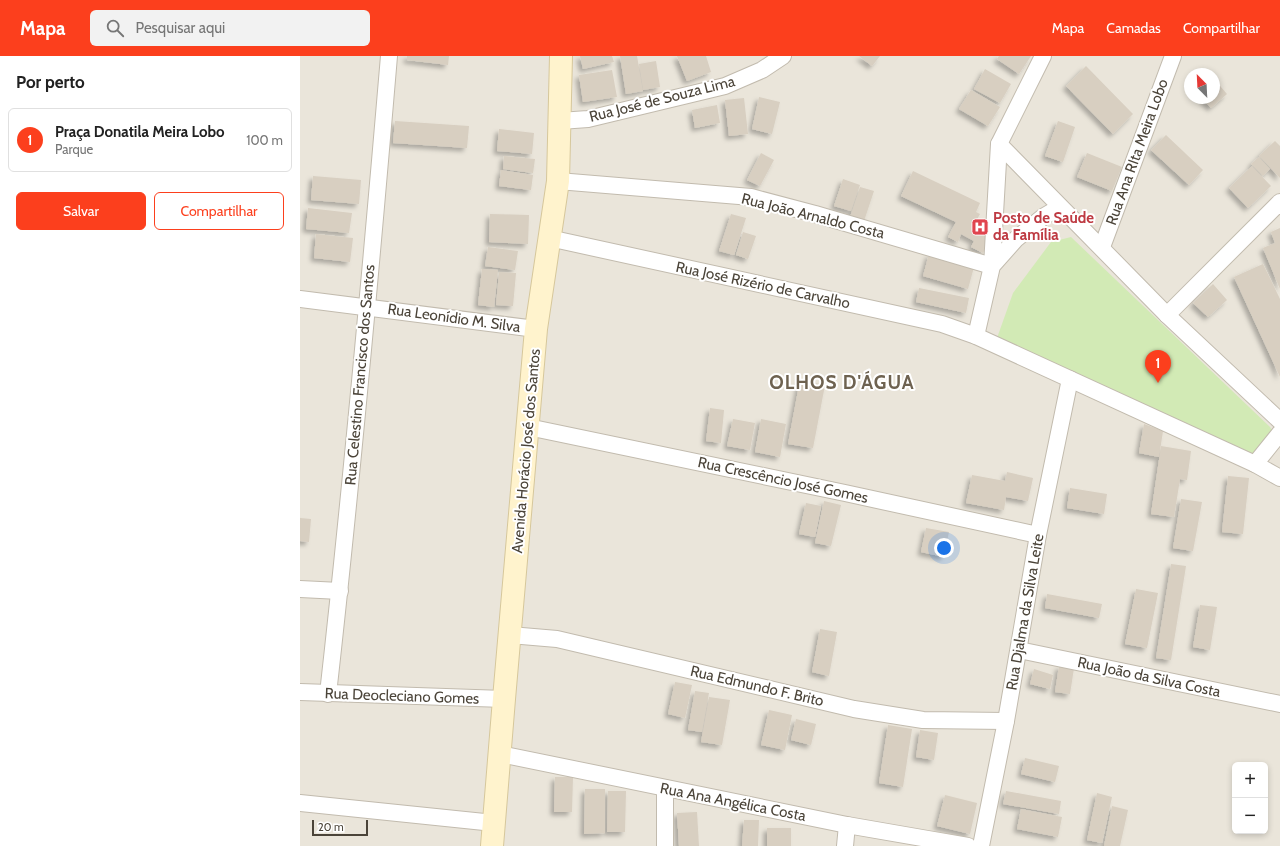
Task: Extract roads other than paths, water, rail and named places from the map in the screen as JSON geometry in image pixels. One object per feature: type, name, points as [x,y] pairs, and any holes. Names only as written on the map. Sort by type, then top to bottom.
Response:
[{"type":"street","name":"Rua Celestino Francisco dos Santos","points":[[328,694],[340,591],[390,56]]},
{"type":"street","name":"Avenida Horácio José dos Santos","points":[[492,846],[536,329],[558,181],[561,56]]},
{"type":"street","name":"Rua José de Souza Lima","points":[[560,121],[588,119],[725,86],[762,70],[783,56]]},
{"type":"street","points":[[976,336],[992,266],[999,144],[1043,56]]},
{"type":"street","name":"Rua Ana RIta Meira Lobo","points":[[1102,247],[1173,56]]},
{"type":"street","points":[[999,144],[1060,207],[1102,247],[1167,315],[1280,421]]},
{"type":"street","name":"Rua João Arnaldo Costa","points":[[558,181],[752,197],[823,216],[992,266]]},
{"type":"street","points":[[1167,315],[1280,202]]},
{"type":"street","points":[[992,266],[1016,239],[1043,217],[1060,207]]},
{"type":"street","name":"Rua José Rizério de Carvalho","points":[[549,238],[942,324],[976,336],[1255,464],[1280,478]]},
{"type":"street","name":"Rua Leonídio M. Silva","points":[[300,299],[536,329]]},
{"type":"street","name":"Rua Djalma da Silva Leite","points":[[982,846],[1006,721],[1038,535],[1070,379]]},
{"type":"street","name":"Rua Crescêncio José Gomes","points":[[528,427],[1038,535]]},
{"type":"street","points":[[1255,464],[1280,433]]},
{"type":"street","points":[[300,590],[340,591]]},
{"type":"street","name":"Rua Edmundo F. Brito","points":[[510,635],[557,639],[854,709],[923,720],[1006,721]]},
{"type":"street","name":"Rua João da Silva Costa","points":[[1018,650],[1280,704]]},
{"type":"street","name":"Rua Deocleciano Gomes","points":[[300,692],[504,699]]},
{"type":"street","name":"Rua Ana Angélica Costa","points":[[500,754],[847,825],[968,846]]},
{"type":"street","points":[[665,788],[665,846]]},
{"type":"street","points":[[300,803],[494,823]]},
{"type":"street","points":[[845,846],[847,825]]},
{"type":"place","name":"Posto de Saúde da Família","points":[[980,227]]},
{"type":"place","name":"Praça Donatila Meira Lobo","points":[[1158,383]]},
{"type":"district","name":"OLHOS D'ÁGUA","points":[[842,382]]}]
